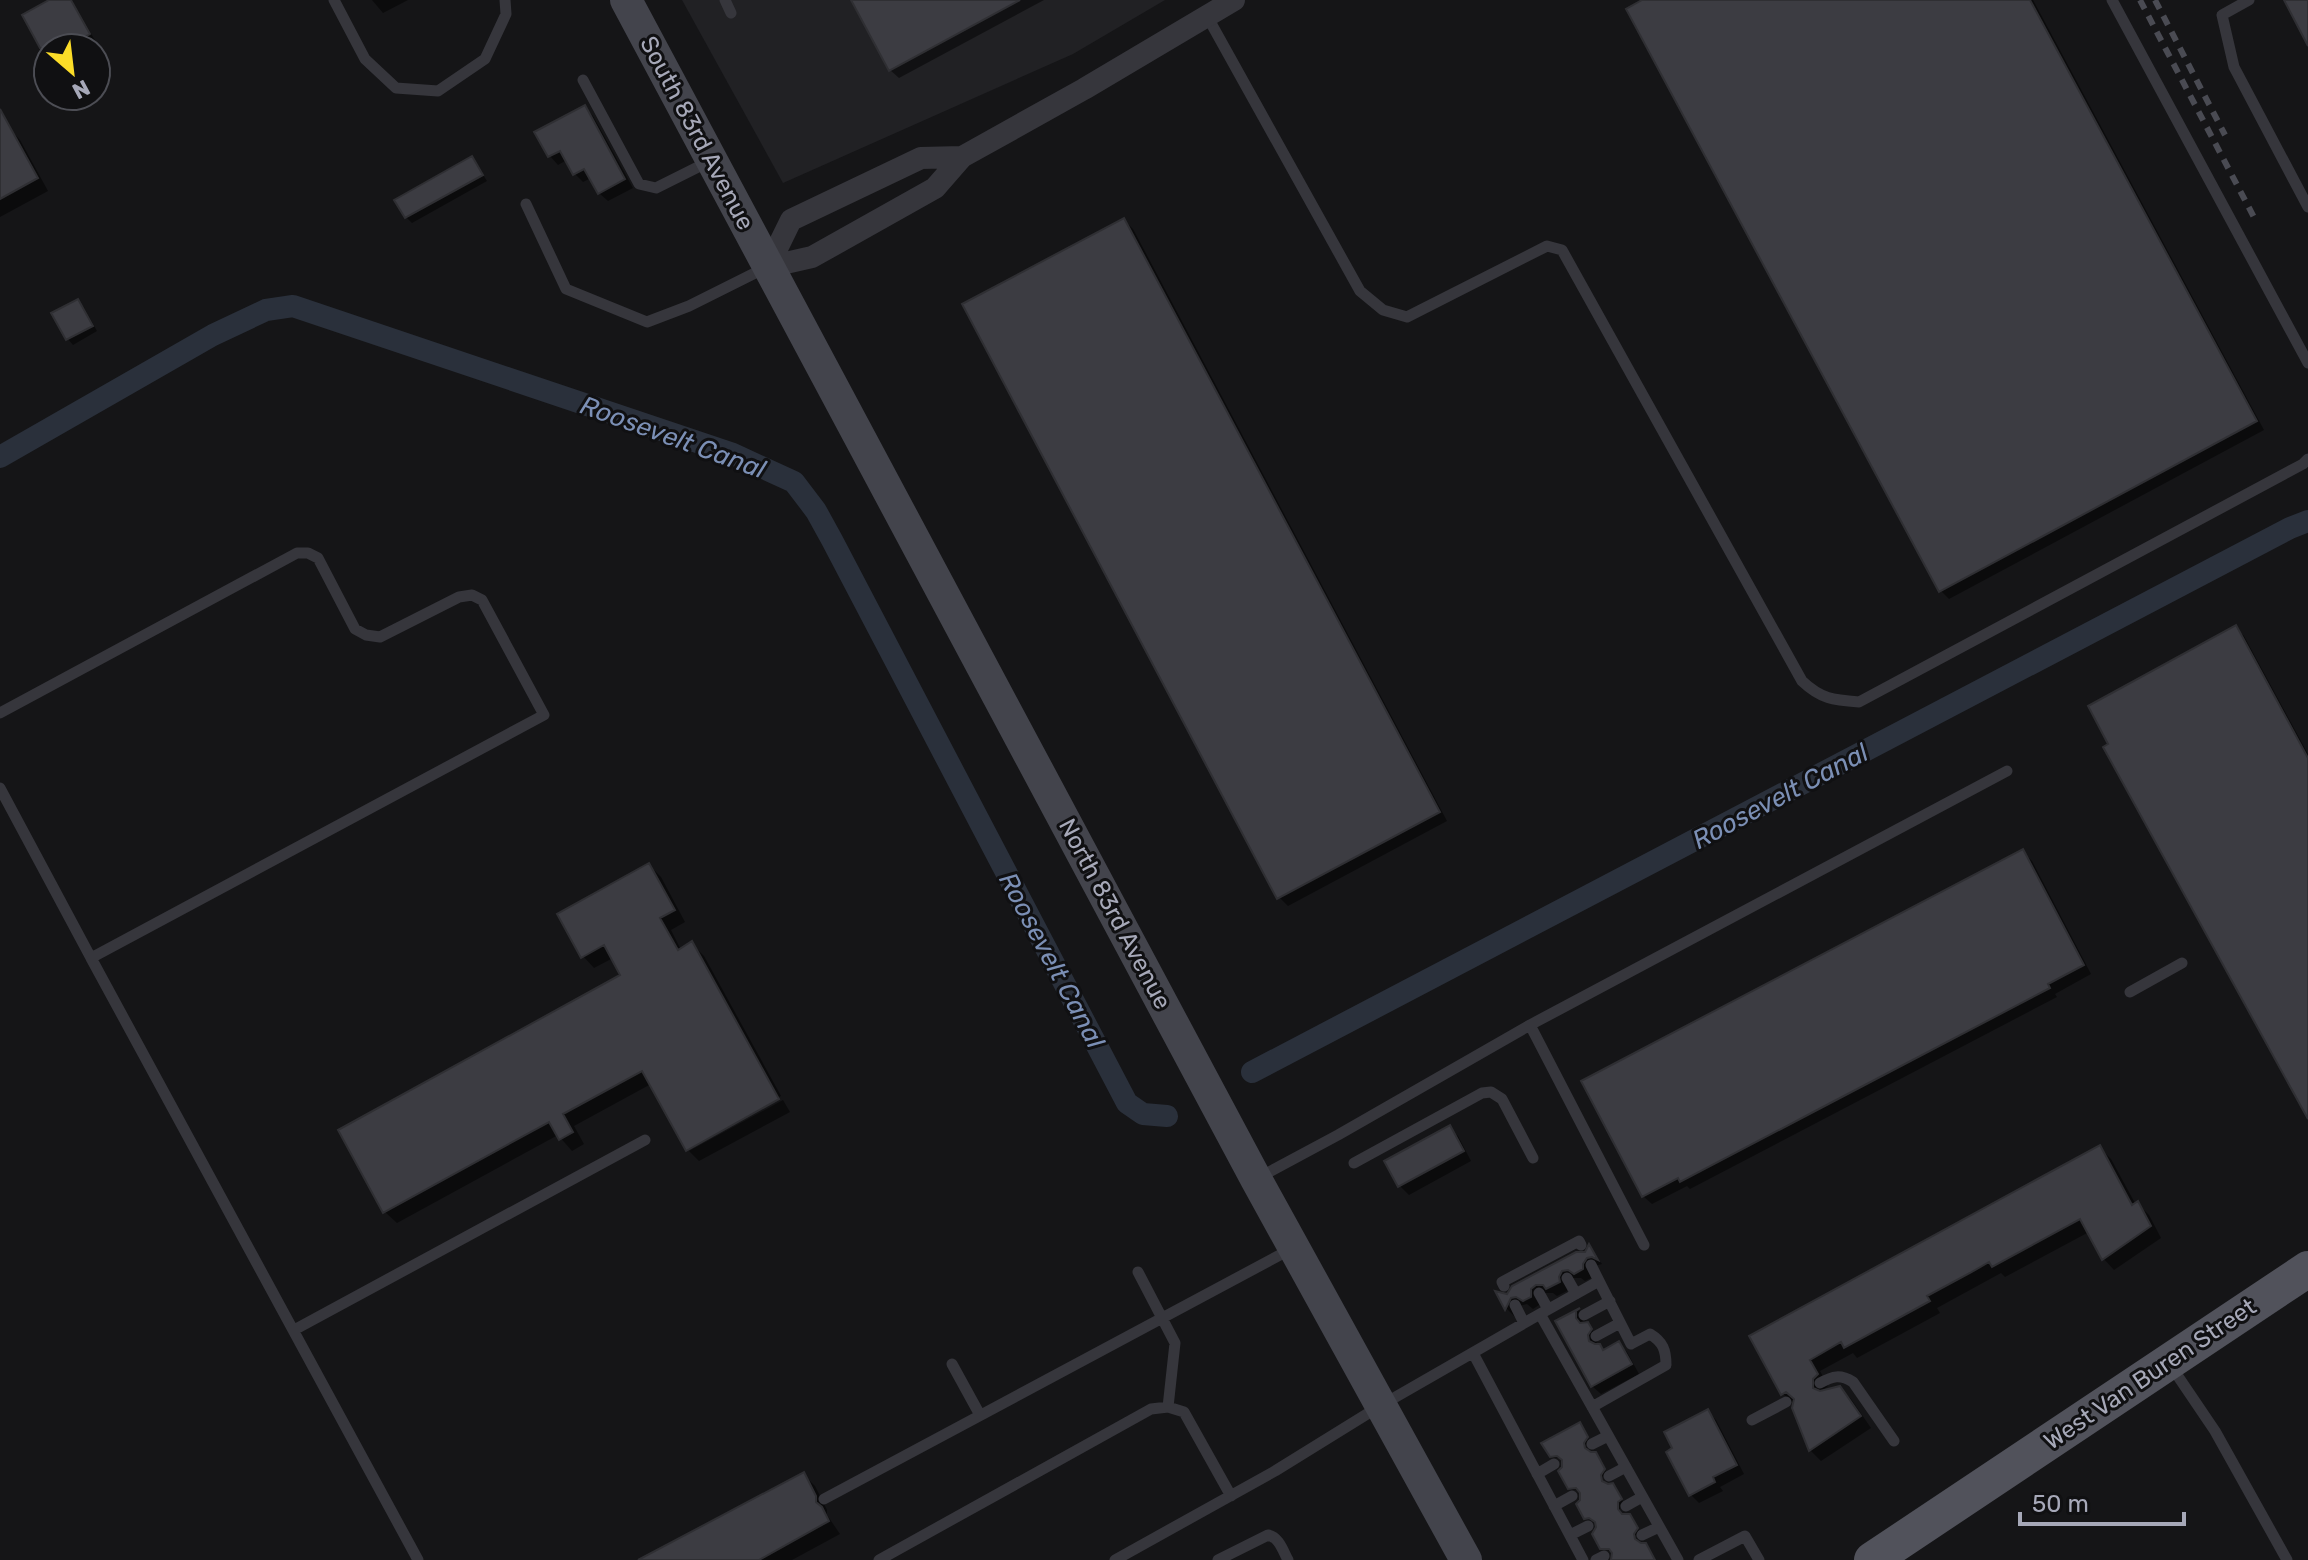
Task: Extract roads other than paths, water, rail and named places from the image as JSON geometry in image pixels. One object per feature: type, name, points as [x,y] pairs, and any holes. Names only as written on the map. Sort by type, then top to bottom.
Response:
[{"type":"main road","name":"South 83rd Avenue","points":[[626,0],[768,267]]},
{"type":"main road","name":"North 83rd Avenue","points":[[768,267],[865,443],[1256,1179],[1466,1560]]},
{"type":"main road","name":"West Van Buren Street","points":[[1872,1560],[2308,1269]]},
{"type":"street","points":[[768,267],[812,257],[935,188],[962,157],[1234,0]]},
{"type":"street","points":[[768,267],[791,220],[921,158],[962,157]]},
{"type":"lane","points":[[334,0],[365,59],[396,88],[438,91],[485,59],[506,14],[505,0]]},
{"type":"lane","points":[[725,0],[731,13]]},
{"type":"lane","points":[[2112,0],[2308,363]]},
{"type":"lane","points":[[2249,0],[2222,15],[2234,67],[2308,207]]},
{"type":"lane","points":[[1207,16],[1360,291],[1383,310],[1407,317],[1547,246],[1562,250],[1794,668],[1816,694],[1835,700],[1859,702],[2308,459]]},
{"type":"lane","points":[[583,80],[639,184],[656,188],[712,160]]},
{"type":"lane","points":[[526,204],[566,289],[647,322],[689,306],[768,267]]},
{"type":"lane","points":[[0,713],[297,553],[308,553],[318,558],[355,629],[366,635],[380,637],[459,597],[472,595],[482,600],[544,715],[91,958]]},
{"type":"lane","points":[[1256,1179],[1530,1025],[2007,771]]},
{"type":"lane","points":[[0,788],[418,1560]]},
{"type":"lane","points":[[2130,992],[2182,963]]},
{"type":"lane","points":[[1530,1025],[1644,1245]]},
{"type":"lane","points":[[1354,1163],[1482,1093],[1491,1092],[1502,1099],[1533,1158]]},
{"type":"lane","points":[[294,1330],[645,1140]]},
{"type":"lane","points":[[1504,1286],[1502,1282],[1527,1272],[1579,1241],[1581,1245]]},
{"type":"lane","points":[[824,1499],[1294,1247]]},
{"type":"lane","points":[[1591,1265],[1631,1344],[1650,1334],[1660,1340],[1666,1352],[1666,1365],[1592,1407]]},
{"type":"lane","points":[[1138,1272],[1175,1343],[1168,1407]]},
{"type":"lane","points":[[1567,1278],[1576,1294]]},
{"type":"lane","points":[[1115,1560],[1275,1471],[1380,1406],[1599,1281]]},
{"type":"lane","points":[[1539,1293],[1544,1312],[1592,1407],[1678,1560]]},
{"type":"lane","points":[[1584,1315],[1610,1301]]},
{"type":"lane","points":[[1515,1305],[1524,1323]]},
{"type":"lane","points":[[1596,1336],[1620,1323]]},
{"type":"lane","points":[[1473,1353],[1583,1560]]},
{"type":"lane","points":[[2168,1362],[2215,1431],[2287,1560]]},
{"type":"lane","points":[[952,1364],[980,1415]]},
{"type":"lane","points":[[1820,1383],[1833,1376],[1845,1377],[1853,1382],[1894,1441]]},
{"type":"lane","points":[[1752,1420],[1786,1402]]},
{"type":"lane","points":[[879,1560],[1151,1409],[1168,1407],[1184,1412],[1231,1496]]},
{"type":"lane","points":[[1592,1444],[1608,1436]]},
{"type":"lane","points":[[1537,1474],[1554,1464]]},
{"type":"lane","points":[[1609,1476],[1626,1467]]},
{"type":"lane","points":[[1554,1506],[1572,1496]]},
{"type":"lane","points":[[1626,1506],[1642,1497]]},
{"type":"lane","points":[[1570,1535],[1588,1526]]},
{"type":"lane","points":[[1642,1535],[1659,1527]]},
{"type":"lane","points":[[1218,1560],[1268,1535],[1276,1539],[1288,1560]]},
{"type":"lane","points":[[1699,1560],[1745,1536],[1759,1560]]},
{"type":"waterway","name":"Roosevelt Canal","points":[[0,457],[213,335],[266,310],[293,306],[733,454],[794,482],[816,511],[832,540],[1127,1103],[1143,1114],[1167,1116]]},
{"type":"waterway","name":"Roosevelt Canal","points":[[1252,1072],[2308,521]]},
{"type":"railway","points":[[2140,0],[2257,223]]},
{"type":"railway","points":[[2155,0],[2225,135]]}]
